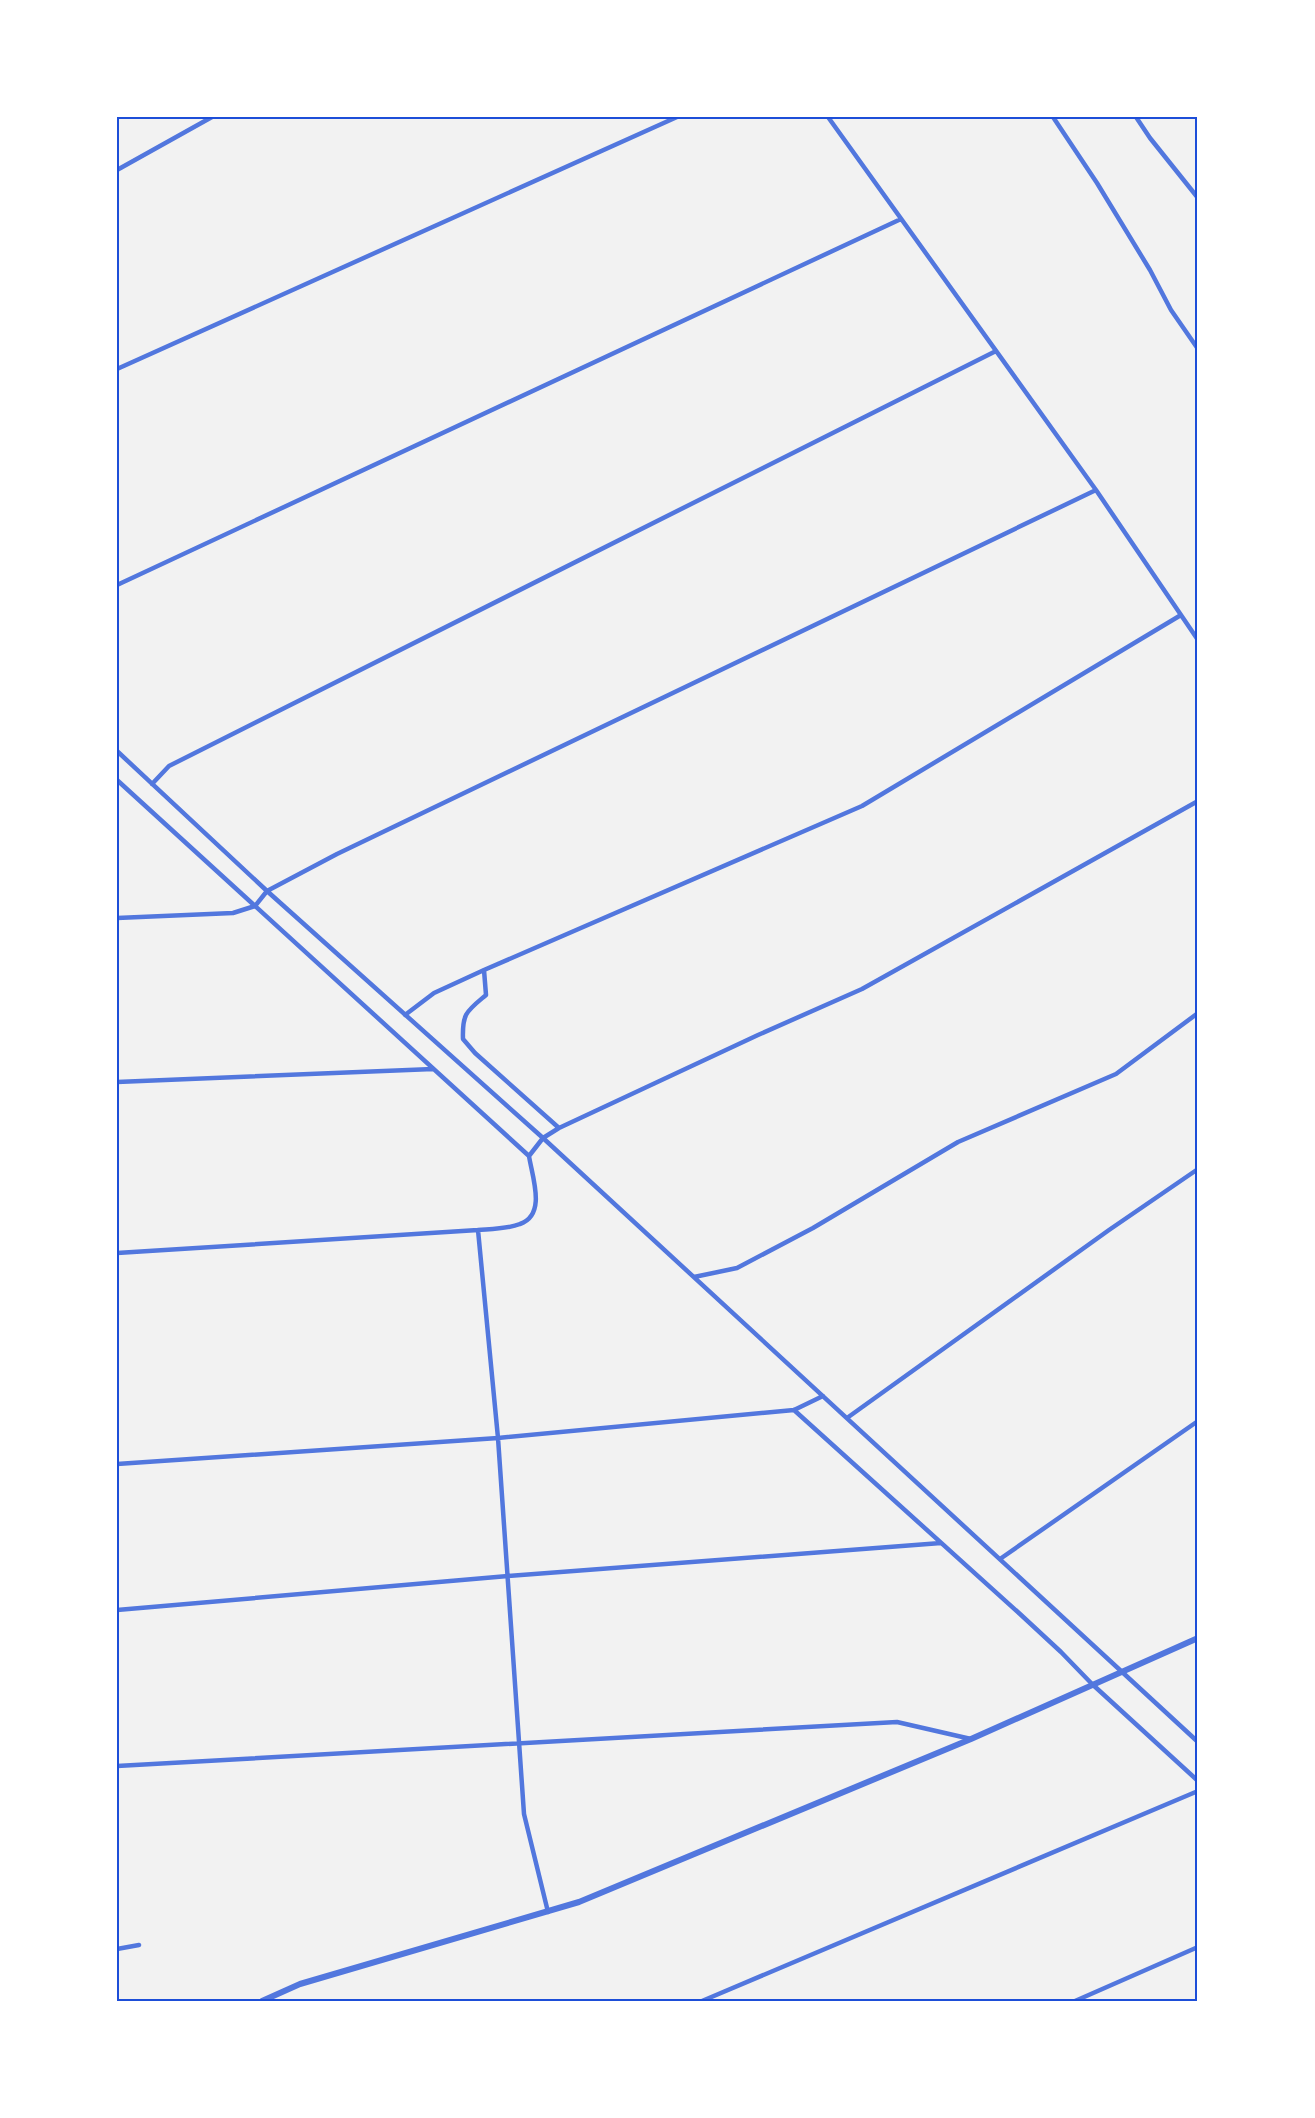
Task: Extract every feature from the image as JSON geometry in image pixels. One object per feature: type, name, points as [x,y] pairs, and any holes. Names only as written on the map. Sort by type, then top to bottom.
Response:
[{"type":"street","points":[[117,170],[212,117]]},
{"type":"street","points":[[117,369],[677,117]]},
{"type":"street","points":[[828,117],[1096,490],[1198,640]]},
{"type":"street","points":[[1053,117],[1097,183],[1150,270],[1171,310],[1198,349]]},
{"type":"street","points":[[1136,117],[1198,198]]},
{"type":"street","points":[[117,585],[901,219]]},
{"type":"street","points":[[152,784],[169,766],[996,351]]},
{"type":"street","points":[[117,918],[233,913],[255,906],[267,891],[337,854],[1096,490]]},
{"type":"street","points":[[405,1015],[434,993],[484,969],[862,806],[1181,615]]},
{"type":"street","points":[[117,751],[267,891],[543,1138],[1198,1742]]},
{"type":"street","points":[[117,780],[529,1156],[536,1201],[531,1217],[522,1224],[478,1230],[117,1253]]},
{"type":"street","points":[[529,1156],[543,1138],[559,1128],[862,989],[1198,801]]},
{"type":"street","points":[[484,969],[486,995],[469,1009],[463,1025],[463,1039],[475,1053],[559,1128]]},
{"type":"street","points":[[694,1277],[737,1268],[813,1228],[958,1142],[1116,1074],[1198,1013]]},
{"type":"street","points":[[117,1082],[434,1069]]},
{"type":"street","points":[[847,1418],[1198,1169]]},
{"type":"street","points":[[478,1230],[498,1438],[524,1814],[548,1912]]},
{"type":"street","points":[[117,1464],[498,1438],[794,1410],[823,1396]]},
{"type":"street","points":[[794,1410],[1045,1637],[1092,1684],[1198,1781]]},
{"type":"street","points":[[1000,1559],[1198,1421]]},
{"type":"street","points":[[117,1610],[508,1576],[941,1543]]},
{"type":"street","points":[[262,2001],[300,1984],[579,1902],[971,1739],[1198,1638]]},
{"type":"street","points":[[117,1766],[897,1722],[971,1739]]},
{"type":"street","points":[[702,2001],[1198,1791]]},
{"type":"street","points":[[117,1949],[139,1946]]},
{"type":"street","points":[[1075,2001],[1198,1947]]}]
